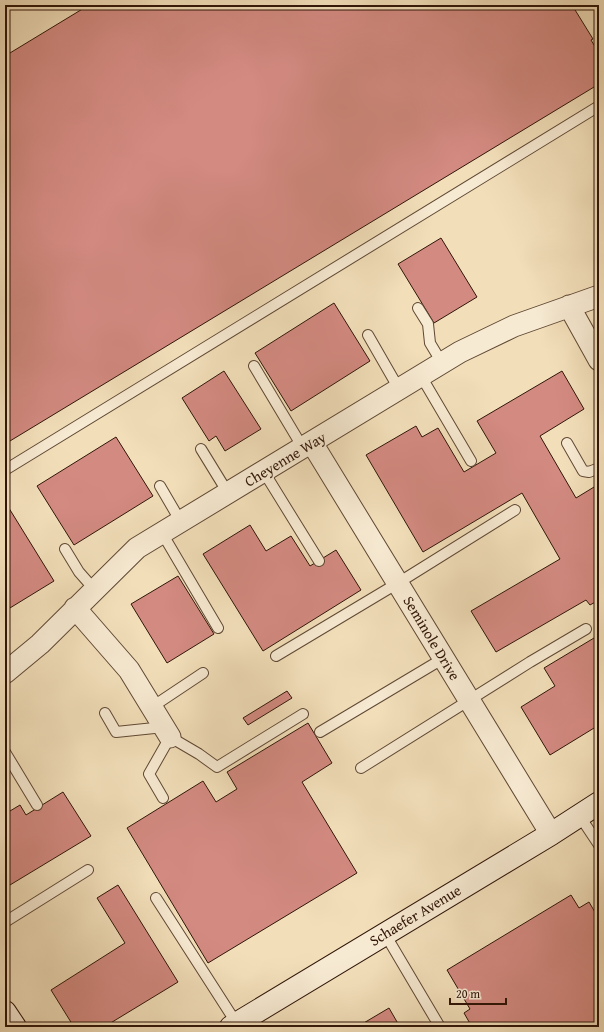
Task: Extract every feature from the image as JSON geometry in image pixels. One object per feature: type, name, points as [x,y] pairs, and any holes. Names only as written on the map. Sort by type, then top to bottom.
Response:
[{"type":"street","name":"Cheyenne Way","points":[[7,666],[40,644],[137,548],[308,446],[460,352],[514,326],[599,296]]},
{"type":"street","points":[[569,306],[599,360]]},
{"type":"street","name":"Seminole Drive","points":[[308,446],[398,583],[551,834]]},
{"type":"street","points":[[76,608],[129,670],[167,732]]},
{"type":"street","name":"Schaefer Avenue","points":[[234,1025],[551,834],[599,803]]},
{"type":"street","points":[[5,1012],[15,1027]]},
{"type":"lane","points":[[5,470],[599,106]]},
{"type":"lane","points":[[418,308],[428,324],[430,343],[442,363]]},
{"type":"lane","points":[[368,335],[399,390]]},
{"type":"lane","points":[[254,366],[308,446]]},
{"type":"lane","points":[[421,376],[471,461]]},
{"type":"lane","points":[[567,443],[583,471],[589,472],[599,468]]},
{"type":"lane","points":[[201,449],[228,493]]},
{"type":"lane","points":[[264,472],[319,561]]},
{"type":"lane","points":[[160,486],[181,522]]},
{"type":"lane","points":[[276,656],[398,583],[515,510]]},
{"type":"lane","points":[[162,533],[218,628]]},
{"type":"lane","points":[[65,549],[79,572],[94,589]]},
{"type":"lane","points":[[361,768],[530,662],[586,629]]},
{"type":"lane","points":[[320,732],[444,658]]},
{"type":"lane","points":[[152,707],[203,673]]},
{"type":"lane","points":[[104,713],[116,732],[167,732],[217,767],[303,714]]},
{"type":"lane","points":[[163,798],[149,774],[167,732]]},
{"type":"lane","points":[[5,752],[37,805]]},
{"type":"lane","points":[[580,816],[599,845]]},
{"type":"lane","points":[[5,922],[88,870]]},
{"type":"lane","points":[[156,898],[234,1025]]},
{"type":"lane","points":[[385,934],[440,1027]]},
{"type":"building","points":[[89,5],[572,5],[593,39],[591,40],[599,53],[599,84],[5,444],[5,56]]},
{"type":"building","points":[[441,238],[477,297],[434,323],[398,264]]},
{"type":"building","points":[[334,303],[370,361],[291,411],[255,353]]},
{"type":"building","points":[[224,371],[261,429],[225,451],[216,436],[209,441],[182,398]]},
{"type":"building","points":[[562,371],[584,409],[540,436],[576,498],[599,484],[599,600],[590,605],[586,600],[496,652],[471,611],[560,559],[522,493],[423,552],[366,455],[416,426],[422,437],[438,428],[464,472],[496,453],[477,421]]},
{"type":"building","points":[[116,437],[153,496],[74,545],[37,486]]},
{"type":"building","points":[[7,505],[54,581],[5,611],[5,506]]},
{"type":"building","points":[[250,525],[266,551],[291,536],[310,566],[336,550],[361,590],[263,651],[203,554]]},
{"type":"building","points":[[178,576],[214,634],[167,663],[131,604]]},
{"type":"building","points":[[599,635],[599,725],[550,755],[521,707],[555,686],[544,668]]},
{"type":"building","points":[[287,691],[292,698],[248,725],[243,718]]},
{"type":"building","points":[[308,723],[332,763],[302,782],[357,873],[208,963],[127,828],[203,781],[216,802],[237,789],[227,772]]},
{"type":"building","points":[[63,792],[91,836],[5,888],[5,804],[10,811],[20,805],[26,815]]},
{"type":"building","points":[[118,885],[178,982],[104,1027],[74,1027],[51,990],[125,943],[97,898]]},
{"type":"building","points":[[571,895],[579,908],[589,902],[599,919],[599,1027],[525,1027],[523,1025],[519,1027],[472,1027],[464,1013],[470,1009],[447,970]]},
{"type":"building","points":[[389,1008],[400,1027],[357,1027]]}]
